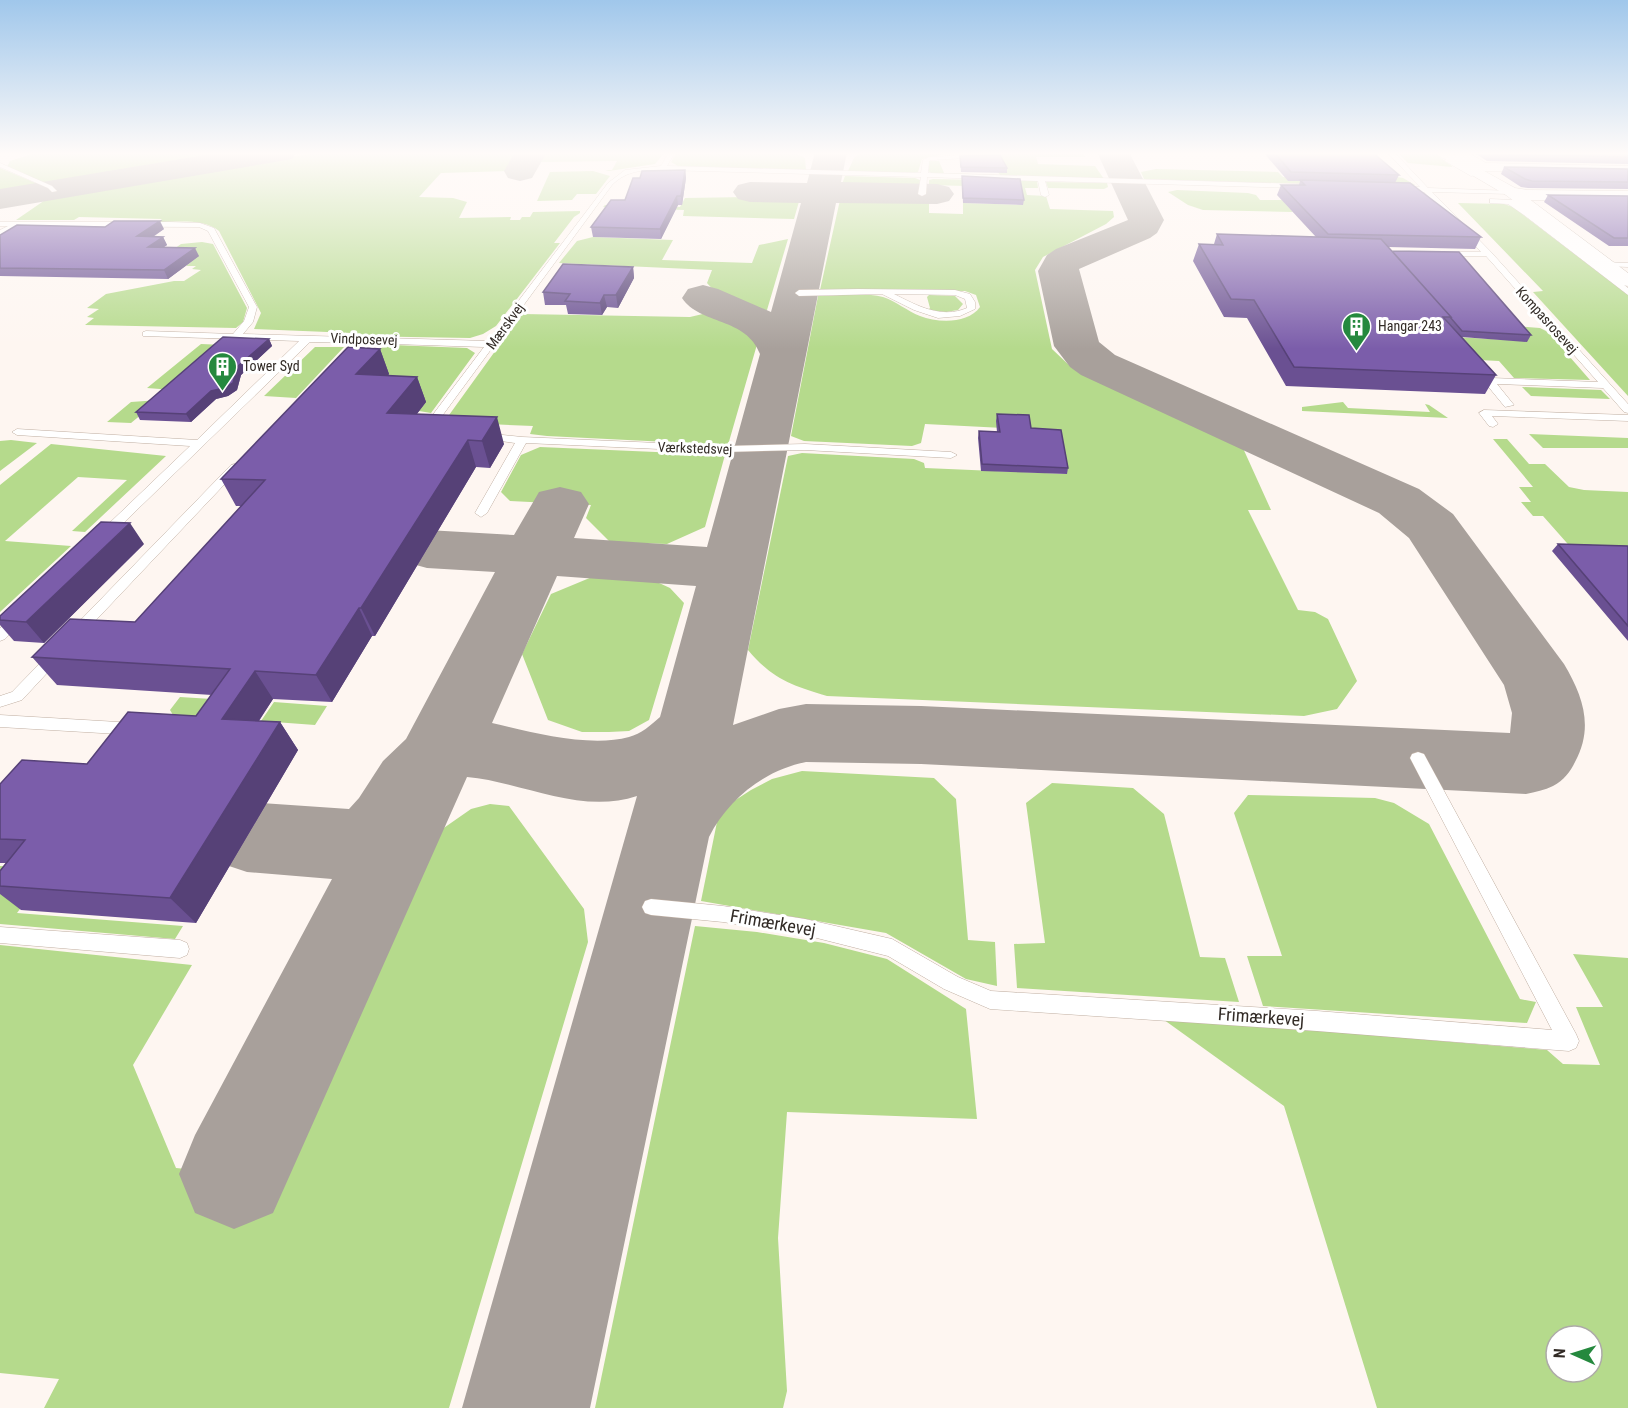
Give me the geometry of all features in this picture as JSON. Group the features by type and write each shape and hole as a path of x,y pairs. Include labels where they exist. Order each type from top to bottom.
{"street":[{"path":"1542,218 1627,279"}],"lane":[{"name":"Mærskvej","path":"434,435 423,434 586,218"},
{"name":"Kompasrosevej","path":"1454,218 1628,410"},
{"path":"1534,218 1627,279"},
{"path":"0,224 180,224 200,225 211,230 253,307 248,322 236,336"},
{"path":"0,233 19,224"},
{"path":"1438,253 1488,254"},
{"path":"799,293 886,293 956,293 965,295 971,302 971,309 952,316 936,315 924,312 886,293"},
{"name":"Vindposevej","path":"146,334 492,344"},
{"path":"91,548 308,338"},
{"path":"330,370 362,339"},
{"path":"1481,372 1509,405"},
{"path":"1488,381 1606,386"},
{"path":"1493,424 1484,413 1628,418"},
{"path":"17,432 198,443"},
{"path":"477,436 522,440 481,513"},
{"name":"Værkstedsvej","path":"522,440 726,449 805,447 951,455"},
{"path":"0,702 17,696 240,462"},
{"path":"0,636 25,612"},
{"path":"0,721 152,730"},
{"name":"Frimærkevej","path":"651,907 723,914 805,927 892,948 951,983 990,1000 1317,1021 1569,1041 1418,758"},
{"path":"0,935 180,948"}],"green space":[{"path":"19,218 78,218 74,220 16,220"},
{"path":"108,218 511,218 510,220 520,220 522,218 573,218 554,243 560,243 496,326 483,334 470,338 352,336 352,333 254,329 261,313 219,231 198,222 158,222 162,219"},
{"path":"746,218 794,218 794,219"},
{"path":"836,218 1113,218 1106,224 1043,257 1035,270 1052,349 1071,367 1242,446 1271,510 1248,510 1298,610 1315,612 1328,619 1357,681 1337,709 1304,716 827,696 784,680 766,668 748,650 788,456 802,453 914,459 924,463 925,468 1067,474 1040,430 925,424 921,443 912,446 804,441 791,436 818,296 859,294 883,297 920,316 944,321 968,317 980,307 976,295 965,291 820,290"},
{"path":"1472,218 1527,218 1628,295 1628,396 1533,292 1543,291"},
{"path":"593,237 673,240 662,260 752,263 759,245 788,239 767,310 760,310 735,302 712,288 707,283 712,270 559,263 577,241"},
{"path":"202,242 213,244 247,308 243,322 236,328 85,325 94,318 87,317 99,309 87,308 106,294 184,281 201,270 192,269 196,266 186,266 198,256 151,265 181,244"},
{"path":"929,295 955,296 963,304 958,310 946,312 928,310 930,308 927,297"},
{"path":"707,313 750,333 758,341 728,445 547,436 530,434 533,426 444,422 522,314 690,317"},
{"path":"1514,326 1540,328 1548,332 1590,380 1514,378 1499,361 1479,360 1456,337 1526,341"},
{"path":"201,344 225,345 173,390 147,388"},
{"path":"393,345 467,348 475,353 431,413 365,402 389,375 362,353"},
{"path":"315,347 344,347 296,398 264,396"},
{"path":"1522,387 1601,390 1610,399 1531,396"},
{"path":"159,400 131,423 107,422 131,402"},
{"path":"1343,402 1348,408 1430,412 1425,404 1448,418 1302,411 1302,407"},
{"path":"1529,434 1628,438 1628,448 1543,448"},
{"path":"1493,439 1507,439 1529,464 1545,464 1569,487 1628,492 1628,553 1574,551 1543,516 1533,516 1521,502 1531,502 1519,487 1533,487"},
{"path":"0,441 37,443 0,471"},
{"path":"51,444 166,456 85,532 72,531 127,480 78,477 5,541 71,546 0,612 0,485"},
{"path":"540,447 725,455 705,527 667,544 610,542 586,518 591,505 510,501 501,492 521,455"},
{"path":"592,577 657,582 670,588 684,603 649,720 629,731 582,732 548,720 522,654 551,594"},
{"path":"180,697 244,701 232,719 173,715 170,710"},
{"path":"274,702 327,706 315,725 261,721"},
{"path":"802,771 934,778 956,799 968,940 995,942 997,986 966,979 886,933 701,901 718,817 734,801 751,790 772,779"},
{"path":"1052,783 1133,788 1164,814 1200,957 1225,958 1239,1002 1017,988 1014,944 1045,943 1026,803"},
{"path":"1248,795 1375,798 1394,803 1429,824 1520,999 1536,1002 1527,1023 1263,1006 1247,956 1282,956 1234,813"},
{"path":"490,804 509,806 584,909 588,942 449,1408 44,1408 59,1379 0,1373 0,945 192,965 133,1065 176,1168 278,1178 438,832 471,809"},
{"path":"0,866 50,869 17,913 183,926 175,939 0,924"},
{"path":"695,926 757,932 824,943 887,959 966,1009 977,1119 787,1112 778,1238 787,1391 783,1408 595,1408"},
{"path":"1573,954 1628,958 1628,1408 1377,1408 1284,1106 1160,1017 1547,1050 1563,1064 1600,1065 1576,1007 1603,1007"}],"building":[{"path":"598,218 666,218 660,229 591,227"},
{"path":"1312,218 1456,218 1481,237 1328,234"},
{"path":"1583,218 1628,218 1628,238 1614,238"},
{"path":"114,221 160,221 137,236 163,237 148,247 195,248 164,270 0,268 0,235 17,225 105,227"},
{"name":"Hangar 243","path":"1217,234 1381,239 1451,317 1443,317 1496,375 1294,367 1254,300 1231,299 1199,244 1223,245"},
{"path":"1392,251 1459,252 1531,335 1462,331"},
{"path":"563,264 633,267 616,295 604,295 600,303 565,301 570,294 543,292"},
{"path":"223,337 269,339 237,367 233,383 211,391 186,414 136,412"},
{"path":"348,347 380,349 356,374 417,377 387,413 497,417 482,441 468,440 316,675 255,671 222,719 280,722 170,898 0,886 0,871 25,840 0,839 0,784 22,760 87,764 128,712 196,716 230,669 32,657 70,619 135,622 265,480 221,479"},
{"path":"997,414 1029,415 1031,428 1061,430 1068,468 982,464 979,431 1000,432"},
{"path":"101,522 130,523 26,622 0,620 0,616"},
{"path":"1558,544 1628,546 1628,626"}],"taxiway":[{"path":"694,730 815,218"},
{"path":"668,836 684,806 701,784 739,754 779,738 806,733 921,735 1526,764 1541,753 1547,738 1549,713 1539,682 1432,527 1417,513 1399,501 1098,365 1077,346 1058,271 1061,263 1070,257 1137,230 1144,225 1145,218"},
{"path":"703,298 739,312 762,325 771,333 783,354"},
{"path":"535,555 560,504"},
{"path":"427,549 535,555"},
{"path":"437,757 535,555"},
{"path":"535,555 701,565 717,570 727,584"},
{"path":"437,757 450,750 473,748 531,762 581,770 631,768 654,761 675,748 694,730"},
{"path":"526,1408 694,730"},
{"path":"234,1174 437,757"},
{"path":"247,837 351,845 364,842 382,830 411,783 437,757"}],"place":[{"name":"Hangar 243","path":"1357,352"},
{"name":"Tower Syd","path":"222,392"}]}
